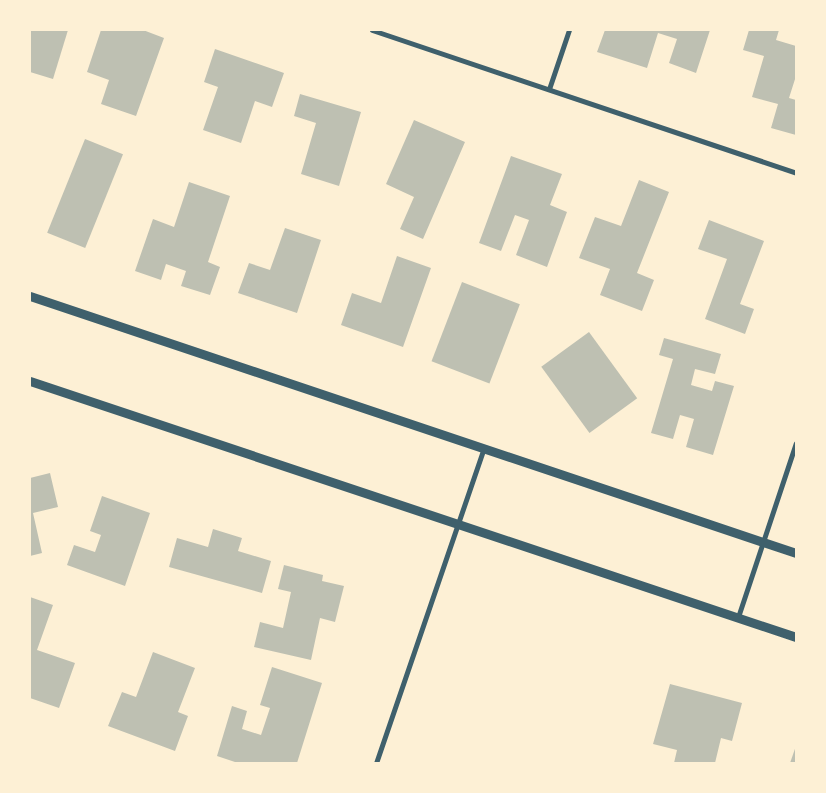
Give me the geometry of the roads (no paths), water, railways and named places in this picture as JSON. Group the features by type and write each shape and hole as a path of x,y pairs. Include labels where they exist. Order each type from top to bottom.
{"street":[{"path":"372,30 796,173"},
{"path":"549,89 569,30"},
{"path":"30,296 484,447 796,554"},
{"path":"30,381 457,522 796,637"},
{"path":"738,618 796,443"},
{"path":"376,763 484,447"}]}
